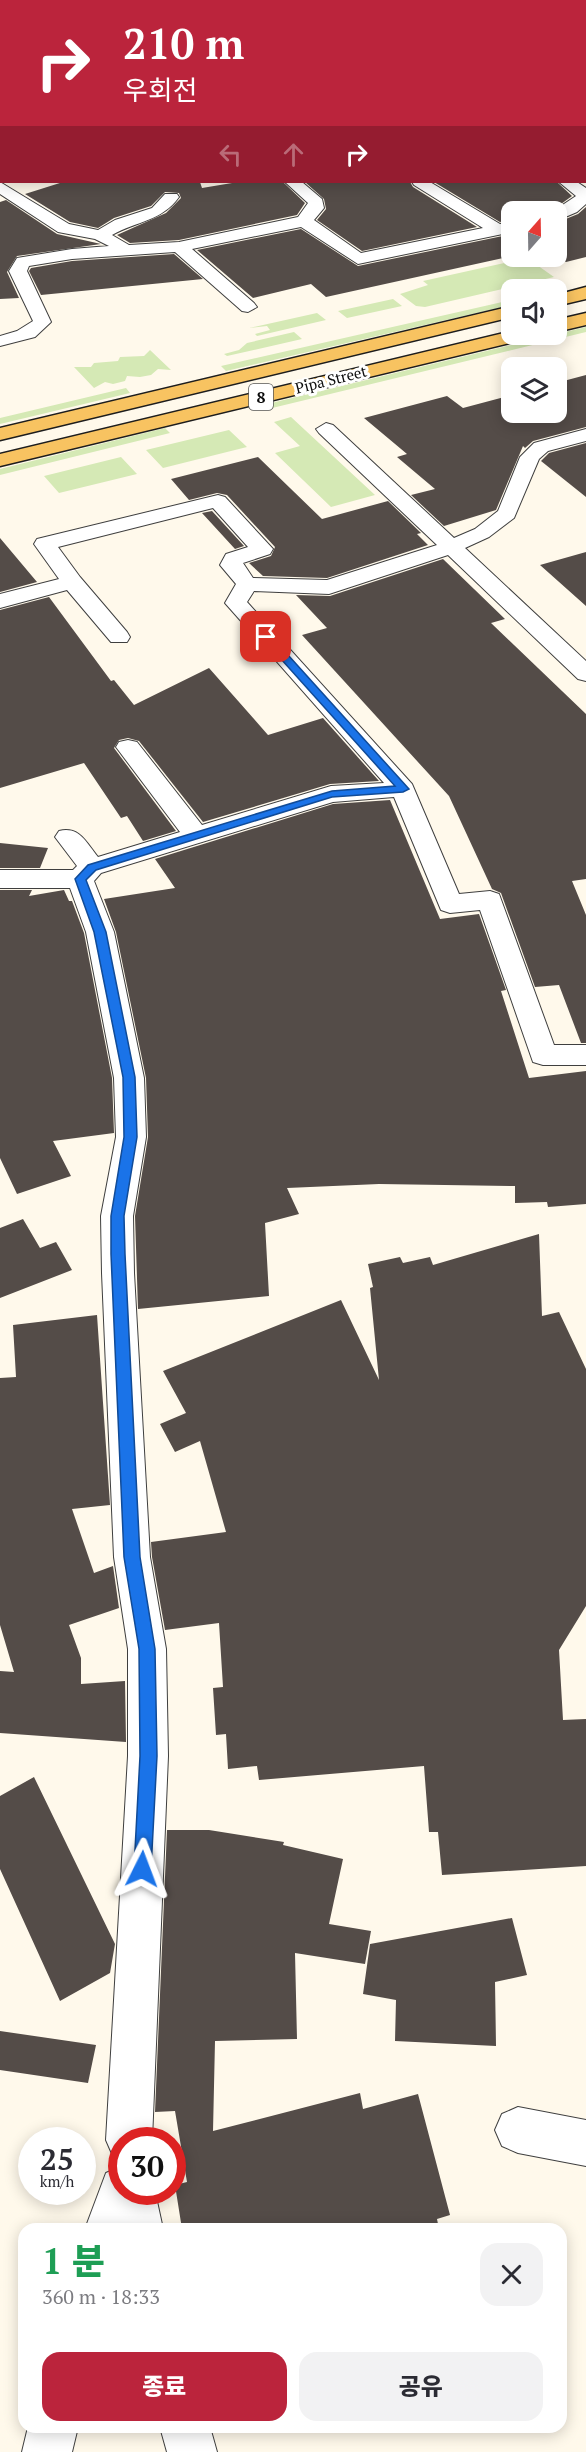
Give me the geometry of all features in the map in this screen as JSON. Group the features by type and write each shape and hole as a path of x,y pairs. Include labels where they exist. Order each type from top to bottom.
{"main road":[{"path":"567,298 586,293"},
{"name":"Pipa Street","path":"0,434 501,315"},
{"path":"567,323 586,319"},
{"name":"Pipa Street","path":"0,460 501,339"}],"street":[{"path":"0,261 23,262 72,254 178,247 304,221 316,208 316,202 294,183"},
{"path":"422,183 501,226"},
{"path":"567,211 586,196 568,183"},
{"path":"0,187 64,228 100,236 129,250"},
{"path":"100,236 121,223 158,211 171,197"},
{"path":"304,221 358,259 501,229"},
{"path":"178,247 248,307"},
{"path":"0,341 31,332 42,322 18,271 23,262"},
{"path":"326,429 586,674"},
{"path":"119,637 72,582 45,544 218,501 262,549 234,559 231,565 247,584 329,587 451,547 482,533 507,513 530,457 541,447 586,435"},
{"path":"0,601 72,582"},
{"path":"247,584 236,603 403,789 450,904 490,900 543,1054 586,1055"},
{"path":"128,747 197,836"},
{"path":"0,879 86,873 332,794 403,789"},
{"path":"69,837 86,873 129,1077 131,1137 117,1216 118,1273 132,1557 147,1649 148,1756 130,2127"},
{"path":"518,2130 586,2143"},
{"path":"110,2223 116,2205"},
{"path":"135,2205 139,2223"},
{"path":"47,2452 52,2433"},
{"path":"187,2433 192,2452"}],"green space":[{"path":"501,264 501,267 540,267 554,277 501,279 501,289 425,307 416,306 400,294 428,285 423,281"},
{"path":"393,299 402,306 347,318 338,311"},
{"path":"501,302 501,307 226,371 221,366"},
{"path":"317,313 326,320 257,336 255,334 270,330 267,326 249,328"},
{"path":"586,327 586,332 567,337 567,332"},
{"path":"294,332 302,339 227,356 224,354 239,350 247,343"},
{"path":"511,345 532,345 268,409 263,405"},
{"path":"150,350 171,370 158,369 151,375 140,377 127,376 125,381 113,384 105,382 94,388 74,367 91,367 94,363 118,361 120,357 144,356"},
{"path":"126,388 130,393 0,424 0,418"},
{"path":"291,417 375,495 331,507 275,453 300,446 274,422"},
{"path":"165,428 170,433 0,475 0,469"},
{"path":"229,430 247,447 163,468 146,450"},
{"path":"121,457 137,474 59,493 44,476"}],"building":[{"path":"60,183 200,183 202,188 232,183 284,183 305,203 297,215 179,240 130,243 117,235 166,213 181,198 179,193 165,192 151,206 114,218 98,228 70,222 25,194"},
{"path":"306,183 411,183 413,187 477,227 362,251 317,220 326,209 324,199"},
{"path":"436,183 558,183 572,196 565,201 501,201 501,222"},
{"path":"6,200 57,234 101,244 17,256 7,272 19,298 0,299 0,202"},
{"path":"586,207 586,257 567,262 567,218 578,214"},
{"path":"301,229 358,266 501,236 501,258 326,297 311,284 253,298 197,250"},
{"path":"174,254 203,279 41,295 29,271 31,268 72,261"},
{"path":"586,375 586,427 533,441 525,448 523,446 496,510 444,526 411,495 435,489 397,457 407,454 364,418 447,396 463,408 501,398 501,423 567,423 567,380"},
{"path":"586,443 586,497 541,461 549,453"},
{"path":"258,457 322,519 388,501 421,533 417,534 428,545 327,578 263,576 249,563 271,556 275,547 227,495 217,493 189,500 171,479"},
{"path":"212,511 244,546 235,549 202,513"},
{"path":"0,538 37,582 0,592"},
{"path":"586,552 586,606 540,565"},
{"path":"443,559 505,619 491,623 586,714 586,879 572,881 586,915 586,1043 581,1043 559,985 535,987 501,893 492,889 449,796 302,635 327,628 296,595 330,596"},
{"path":"49,597 111,681 114,680 134,705 209,668 268,735 323,718 379,781 330,784 203,822 139,741 128,738 119,740 114,748 176,831 143,841 127,816 121,818 84,763 0,788 0,610"},
{"path":"390,800 440,919 479,914 506,990 501,991 529,1078 586,1071 586,1204 548,1207 547,1202 515,1203 515,1186 379,1184 287,1188 299,1214 265,1223 269,1296 138,1309 135,1216 148,1137 146,1078 116,932 104,899 175,888 155,859 333,804"},
{"path":"0,843 48,848 40,868 0,868"},
{"path":"0,890 32,890 29,896 64,890 69,901 72,901 84,933 112,1078 114,1133 53,1141 71,1176 17,1194 0,1158"},
{"path":"23,1219 40,1248 56,1242 72,1270 0,1298 0,1228"},
{"path":"539,1234 542,1316 559,1312 586,1369 586,1606 559,1650 563,1720 586,1719 586,1866 442,1875 438,1832 429,1832 424,1766 259,1780 257,1766 228,1769 226,1734 216,1735 213,1688 223,1687 219,1623 165,1630 152,1557 151,1542 226,1532 200,1441 175,1452 160,1424 186,1413 163,1371 341,1300 379,1380 370,1288 373,1287 368,1264 400,1257 403,1263 430,1257 433,1265"},
{"path":"97,1315 110,1505 72,1509 94,1573 113,1566 119,1608 69,1625 81,1658 81,1684 125,1681 126,1742 0,1733 0,1671 14,1672 0,1625 0,1378 16,1377 13,1325"},
{"path":"34,1777 115,1944 110,1973 60,2001 0,1869 0,1796"},
{"path":"167,1830 209,1830 284,1842 283,1845 343,1859 329,1924 371,1931 365,1964 295,1953 297,2039 215,2041 213,2131 360,2093 363,2109 418,2094 450,2215 437,2219 438,2223 181,2223 178,2205 186,2205 186,2127 178,2127 175,2111 155,2112"},
{"path":"512,1918 527,1975 495,1982 496,2046 395,2041 396,2000 363,1994 370,1944"},
{"path":"0,2031 96,2045 88,2083 0,2070"}],"route":[{"path":"142,1869 148,1756 147,1649 132,1557 117,1216 131,1137 129,1077 100,932 80,879 92,867 332,794 403,789 266,637"}]}
